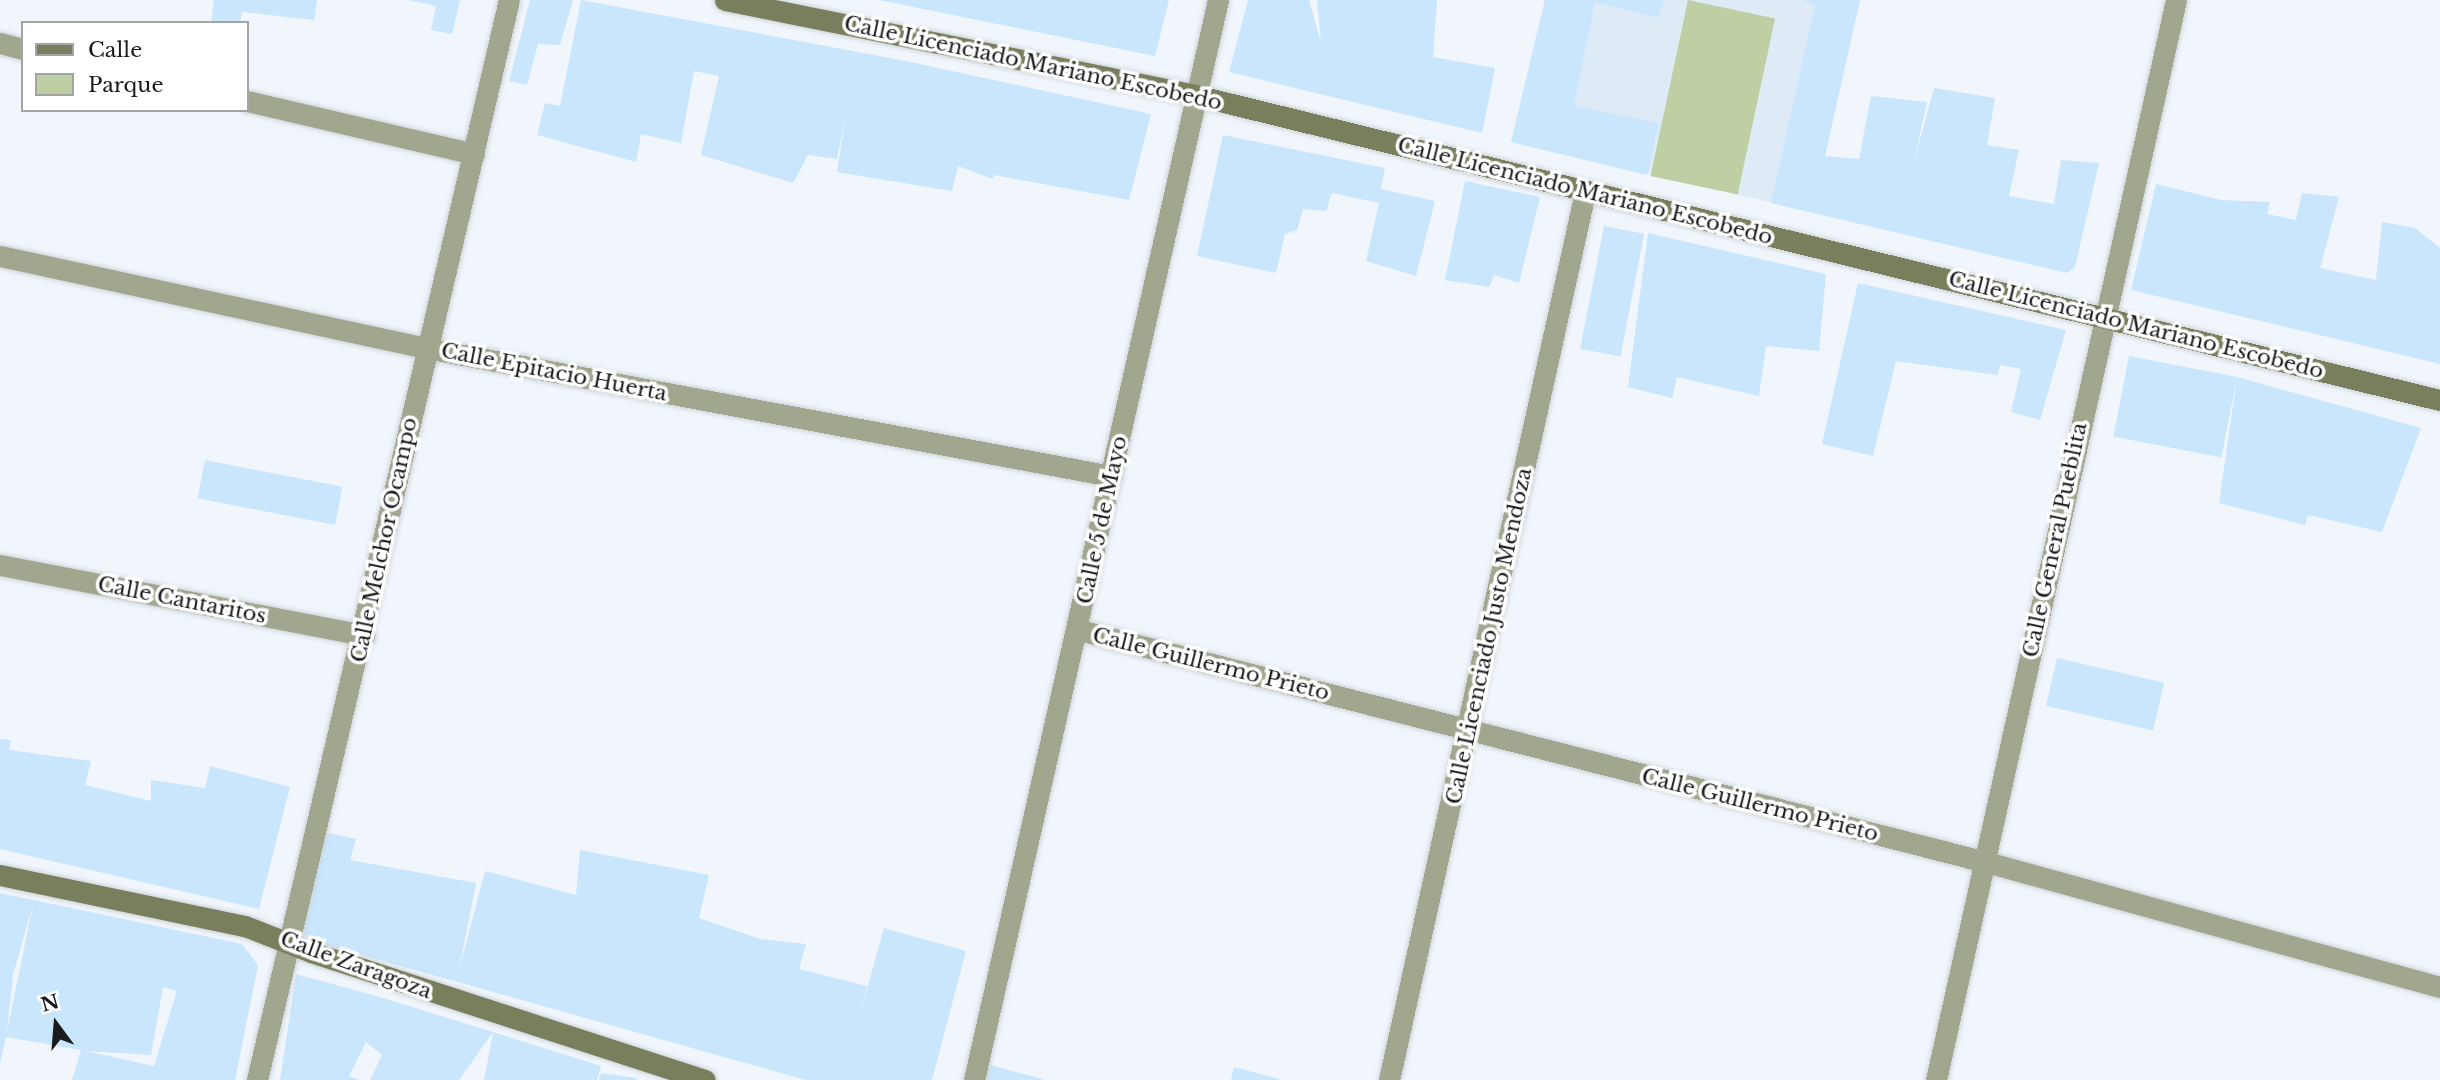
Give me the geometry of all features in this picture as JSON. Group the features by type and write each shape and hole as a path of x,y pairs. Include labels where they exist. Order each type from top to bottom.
{"main road":[{"name":"Calle Licenciado Mariano Escobedo","path":"726,0 1195,95 2440,400"},
{"name":"Calle Zaragoza","path":"0,876 245,926 289,941 311,952 705,1080"}],"street":[{"name":"Calle Melchor Ocampo","path":"257,1080 364,635 426,348 509,0"},
{"name":"Calle 5 de Mayo","path":"974,1080 1079,630 1218,0"},
{"name":"Calle General Pueblita","path":"1936,1080 2176,0"},
{"path":"0,43 21,48"},
{"path":"248,101 474,154"},
{"name":"Calle Licenciado Justo Mendoza","path":"1389,1080 1469,731 1585,192"},
{"name":"Calle Epitacio Huerta","path":"0,256 426,348 1111,476"},
{"name":"Calle Cantaritos","path":"0,565 364,635"},
{"name":"Calle Guillermo Prieto","path":"1079,630 1986,862 2440,987"}],"shaded area":[{"path":"1545,0 1860,0 1812,212 1511,142"}],"green space":[{"path":"1688,0 1775,19 1738,195 1651,176"}],"building":[{"path":"214,0 317,0 314,20 242,12 240,21 211,21"},
{"path":"408,0 460,0 452,34 431,30 436,6"},
{"path":"530,0 573,0 560,45 538,44 527,85 509,81"},
{"path":"581,0 906,61 1151,114 1129,200 994,175 993,179 958,166 952,191 837,172 846,113 837,159 808,155 793,183 701,155 719,76 694,71 681,143 641,134 636,162 537,135 545,103 560,106"},
{"path":"879,0 1169,0 1155,56"},
{"path":"1248,0 1309,0 1321,43 1317,0 1437,0 1433,57 1495,68 1482,133 1229,72"},
{"path":"1545,0 1664,0 1658,18 1595,2 1574,106 1659,123 1647,175 1511,142"},
{"path":"1801,0 1860,0 1825,156 1859,159 1871,96 1927,102 1913,165 1934,88 1995,98 1987,145 2019,150 2009,196 2054,204 2061,160 2099,163 2075,267 2067,273 1771,203 1815,5"},
{"path":"1223,135 1385,168 1381,189 1435,201 1416,276 1366,261 1379,203 1332,193 1326,211 1303,209 1297,230 1285,234 1276,273 1197,256"},
{"path":"1465,181 1540,197 1519,283 1494,275 1489,287 1445,280"},
{"path":"2156,184 2221,200 2270,202 2267,214 2296,220 2302,193 2339,197 2320,268 2376,280 2382,222 2415,228 2440,248 2440,364 2131,290"},
{"path":"1604,226 1644,234 1620,357 1580,349"},
{"path":"1648,233 1826,274 1819,351 1766,346 1759,396 1677,377 1672,398 1628,387"},
{"path":"1858,283 2066,330 2040,420 2011,412 2021,369 2000,365 1997,375 1896,361 1873,456 1822,444"},
{"path":"2129,356 2237,377 2221,457 2113,436"},
{"path":"2237,377 2421,428 2382,532 2308,515 2305,525 2219,503"},
{"path":"205,460 342,487 335,525 198,498"},
{"path":"2057,658 2164,683 2153,730 2046,706"},
{"path":"0,739 11,740 9,750 91,761 85,785 151,801 151,780 205,788 210,766 290,787 259,909 0,849"},
{"path":"320,831 356,839 350,860 476,883 459,970 485,871 576,895 580,850 709,875 699,918 760,939 806,944 799,969 867,986 858,1021 884,928 966,951 932,1080 806,1080 308,940 297,921"},
{"path":"0,893 242,944 258,965 235,1080 72,1080 81,1050 6,1037 0,1064","holes":["33,905 7,1032 13,975","163,987 177,991 154,1066 85,1051 151,1055"]},
{"path":"296,974 493,1032 459,1080 370,1080 382,1055 366,1042 349,1076 360,1080 280,1080"},
{"path":"493,1032 601,1066 597,1080 484,1080"},
{"path":"986,1064 1043,1079 1043,1080 982,1080"},
{"path":"1234,1067 1279,1079 1279,1080 1231,1080"},
{"path":"601,1073 637,1078 637,1080 599,1080"}]}
